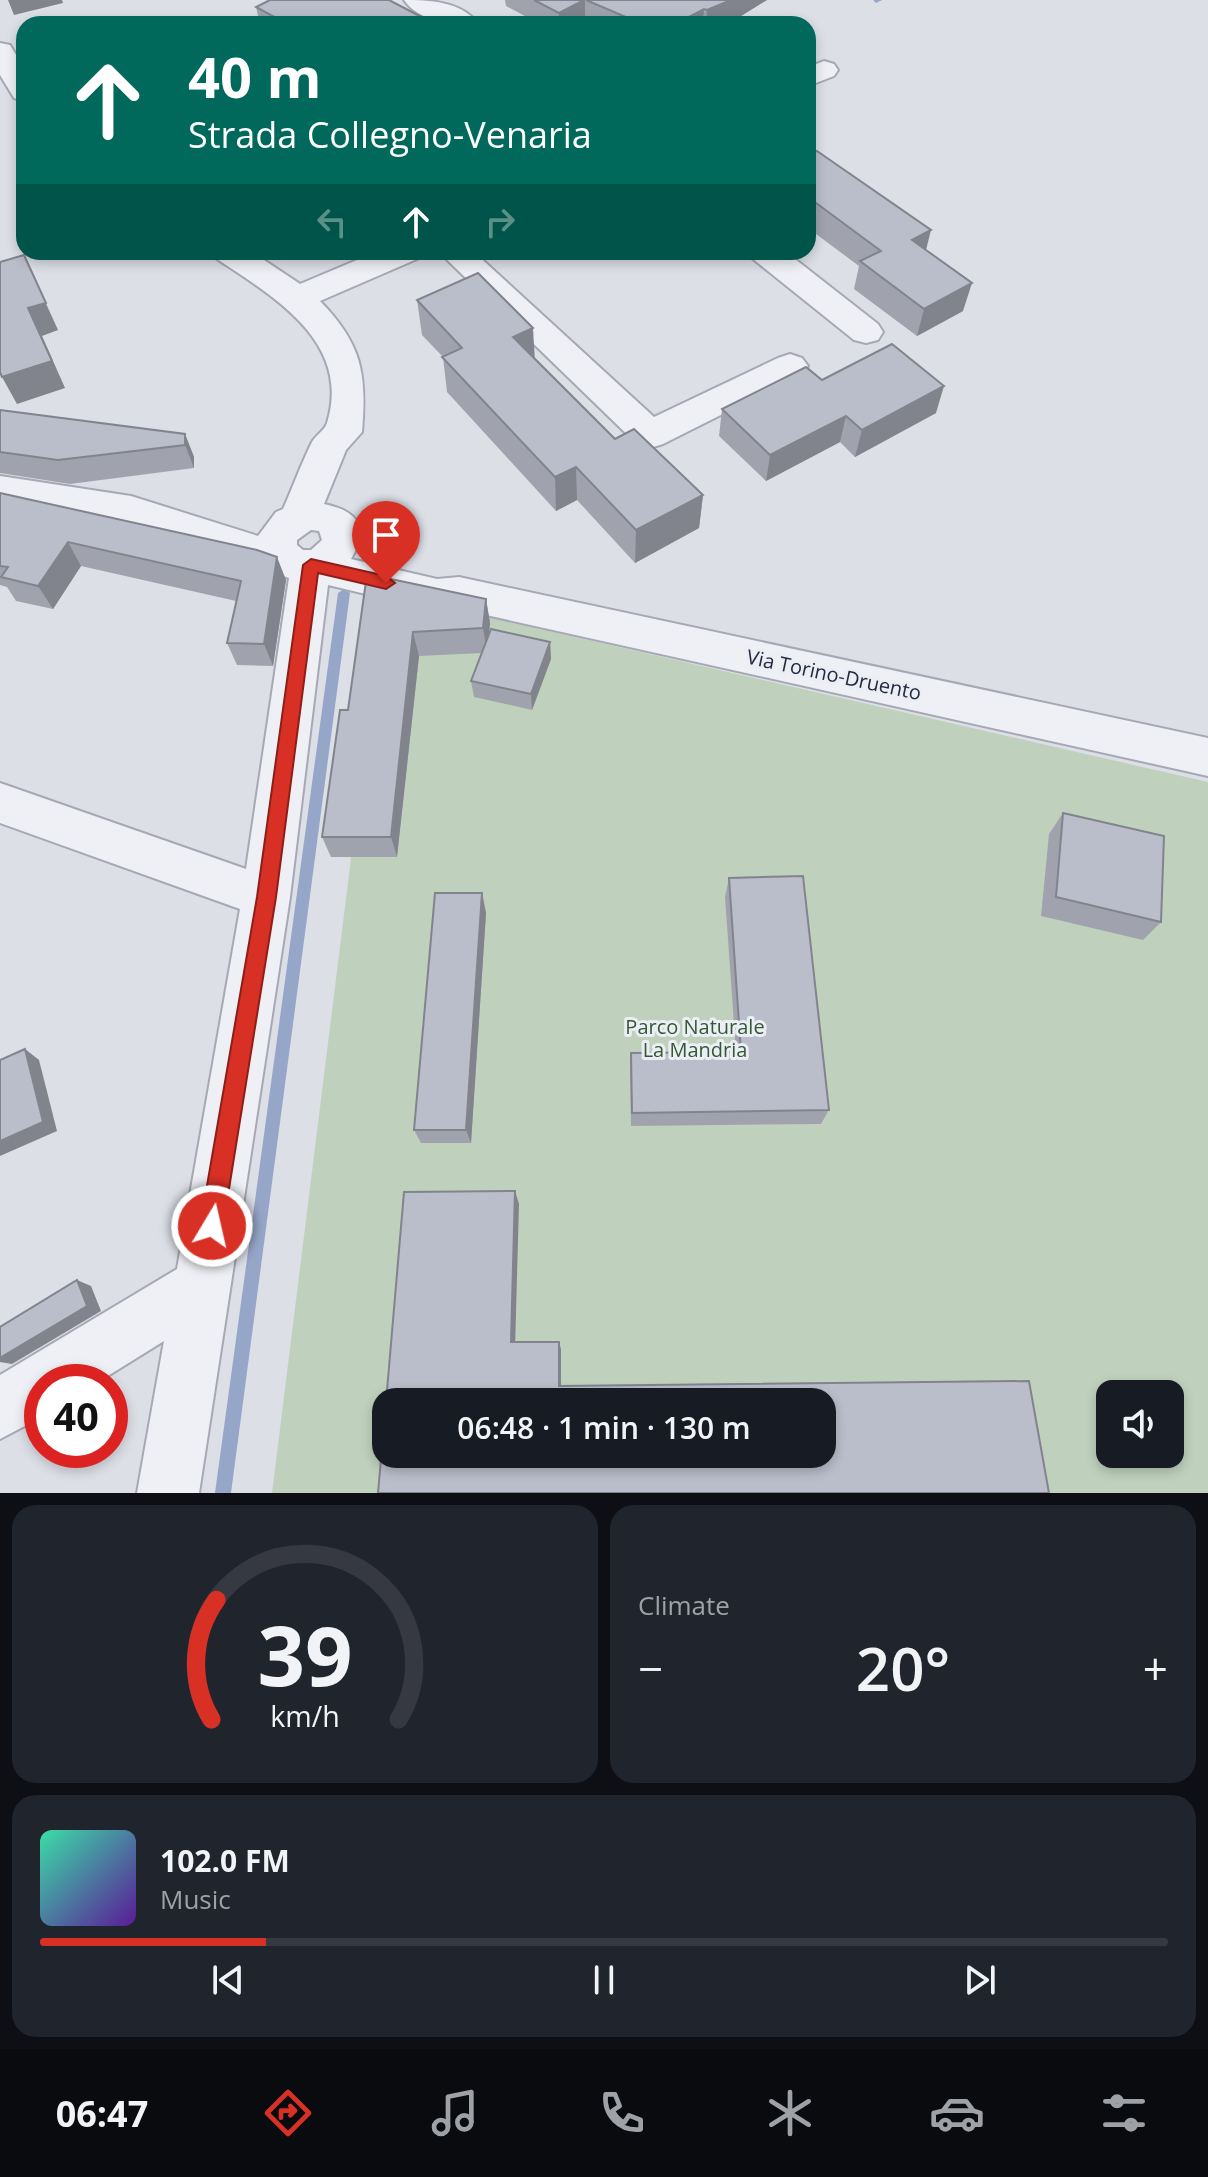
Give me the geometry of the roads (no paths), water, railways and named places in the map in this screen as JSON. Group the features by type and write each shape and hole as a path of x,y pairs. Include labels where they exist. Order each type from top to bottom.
{"street":[{"path":"417,0 448,16"},
{"path":"0,51 16,78"},
{"path":"168,1493 264,911 310,536 348,470 352,440 344,432 348,391 343,358 326,329 298,298 241,260"},
{"path":"298,298 386,260"},
{"path":"464,260 650,435 790,366"},
{"path":"775,260 866,332"},
{"name":"Via Torino-Druento","path":"0,490 131,510 194,533 310,536 437,595 459,593 1208,757"},
{"path":"0,803 264,911"},
{"path":"0,1409 201,1286"}],"waterway":[{"path":"223,1493 344,593"}],"park label":[{"name":"Parco Naturale La Mandria","path":"695,1038"}]}
